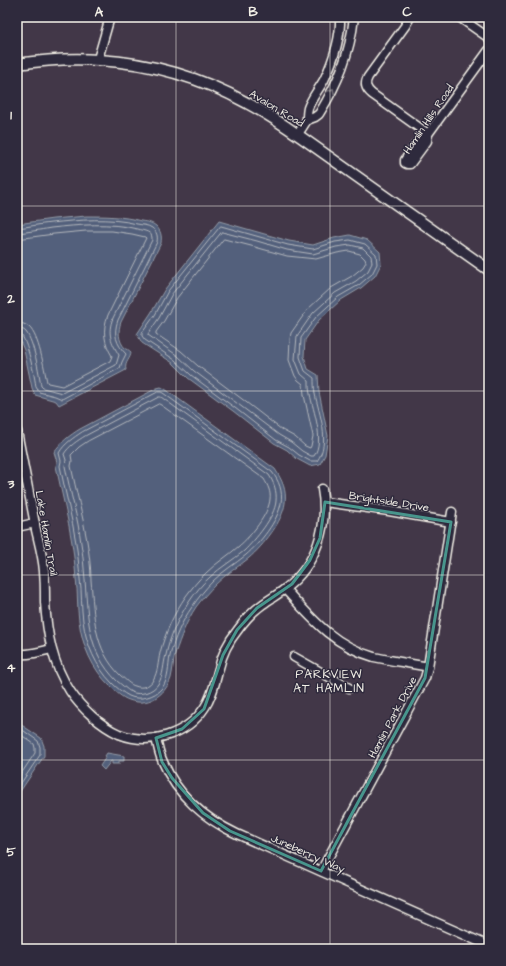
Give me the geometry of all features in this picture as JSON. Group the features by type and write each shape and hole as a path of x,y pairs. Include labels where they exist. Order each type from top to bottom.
{"main road":[{"name":"Avalon Road","path":"17,64 46,60 98,59 129,63 172,72 205,83 246,102 298,134 489,270"}],"street":[{"path":"98,59 110,17"},
{"path":"298,134 307,120 308,107 323,82 333,57 339,32 340,17"},
{"path":"307,120 318,114 330,95 339,76 349,46 354,17"},
{"name":"Hamlin Hills Road","path":"410,17 404,28 368,77 366,85 367,90 370,93 426,133 489,50"},
{"path":"459,17 489,38"},
{"name":"Lake Hamlin Trail","path":"17,431 44,570 45,604 48,636 51,649 60,672 70,691 87,712 106,726 119,733 136,738 156,738 172,734 191,723 201,713 210,700 223,655 234,634 257,608 285,589 295,580 304,570 314,553 319,542 323,526 324,502 322,489"},
{"name":"Brightside Drive","path":"324,502 389,511 450,522"},
{"name":"Hamlin Park Drive","path":"321,871 425,678 452,512"},
{"path":"17,527 35,523"},
{"path":"285,589 316,623 333,637 348,646 374,657 428,666"},
{"path":"17,654 32,654 51,649"},
{"path":"294,657 349,688"},
{"name":"Juneberry Way","path":"156,738 162,762 184,796 218,824 230,831 489,946"}],"highlighted area":[{"path":"325,502 451,522 425,678 321,871 230,831 203,813 172,778 162,762 156,738 182,729 204,709 223,655 237,630 257,608 292,584 310,560 320,538"}],"water":[{"path":"86,216 121,217 151,223 156,226 160,232 161,243 120,325 119,335 121,342 125,348 131,352 126,365 126,370 59,405 56,401 35,395 32,388 24,350 17,334 17,224"},
{"path":"219,221 289,241 313,245 334,238 350,235 367,240 380,252 381,264 375,276 361,288 341,300 319,320 305,340 304,356 308,369 318,375 319,392 328,436 325,455 320,464 310,466 274,443 188,378 173,363 142,343 137,334 165,289"},
{"path":"161,387 275,469 283,485 285,503 280,518 272,533 249,558 216,584 196,607 189,618 175,654 171,678 164,690 160,695 149,701 136,702 126,699 114,690 98,672 85,648 80,630 77,584 72,543 54,452 66,439 80,429"},
{"path":"17,722 41,738 44,746 44,756 17,796"},
{"path":"107,753 124,756 124,761 119,761 119,764 112,764 111,761 104,770 100,766"}],"district":[{"name":"PARKVIEW AT HAMLIN","path":"329,681"}]}
